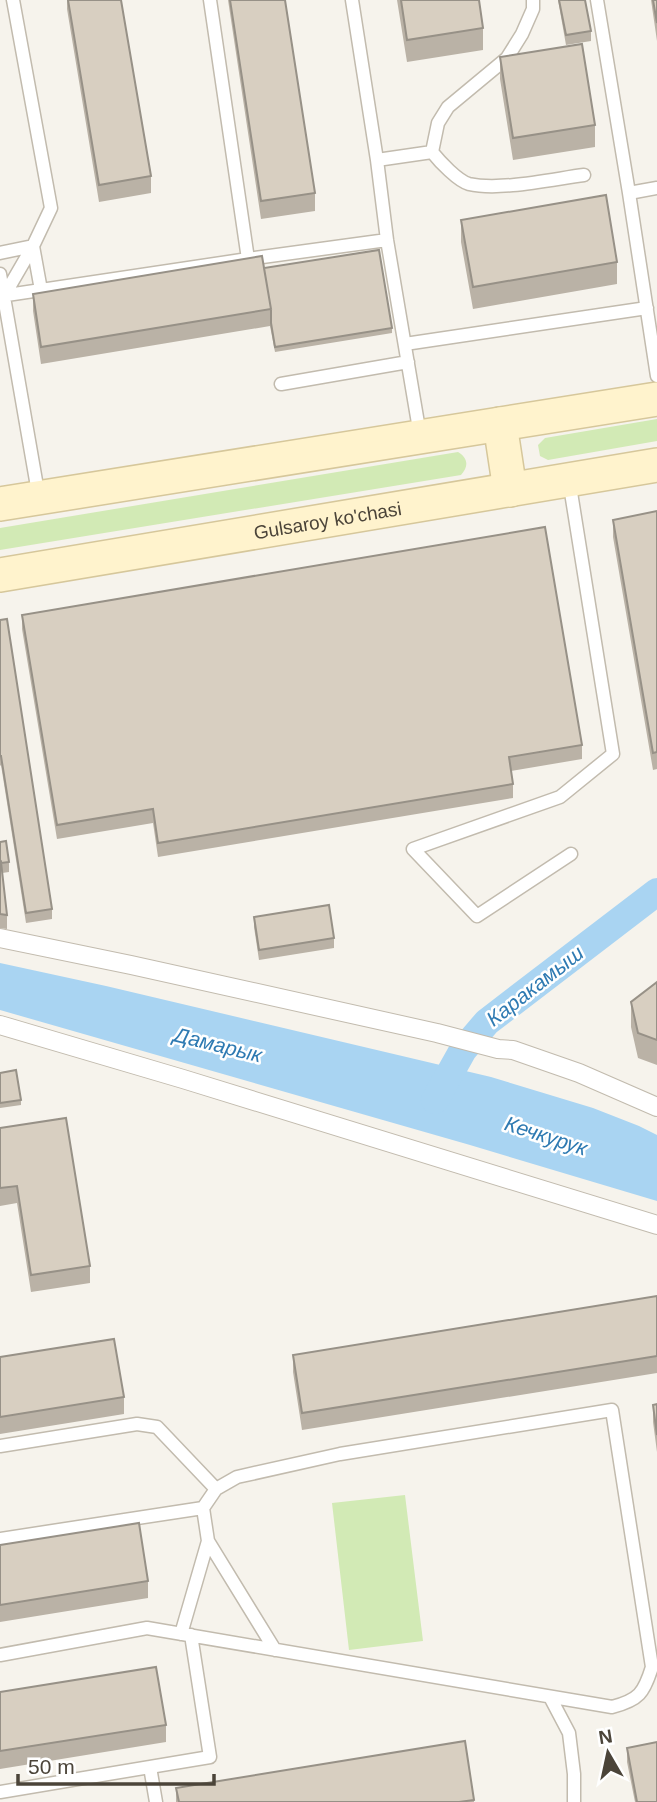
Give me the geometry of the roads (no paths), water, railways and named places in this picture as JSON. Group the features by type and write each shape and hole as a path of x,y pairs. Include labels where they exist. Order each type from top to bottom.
{"main road":[{"path":"0,504 657,399"},
{"path":"500,424 510,490"},
{"name":"Gulsaroy ko'chasi","path":"0,575 657,465"}],"street":[{"path":"0,938 437,1033 498,1049 513,1050 579,1073 657,1107"},
{"path":"0,1026 207,1086 657,1224"}],"lane":[{"path":"2,296 33,246 51,208 13,0"},
{"path":"210,0 248,259"},
{"path":"352,0 387,240 420,436"},
{"path":"533,0 533,9 522,34 507,58 448,107 438,123 432,152 440,163 467,184 503,186 584,175"},
{"path":"597,0 647,308 653,327 657,376"},
{"path":"377,160 432,152"},
{"path":"629,193 657,188"},
{"path":"2,296 387,240"},
{"path":"0,253 33,246"},
{"path":"33,246 41,290"},
{"path":"0,274 40,498"},
{"path":"405,344 647,308"},
{"path":"281,384 408,362"},
{"path":"569,480 613,754 560,797 414,849 477,916 571,855"},
{"path":"0,1655 146,1628 186,1635 550,1697 612,1707 629,1703 645,1689 652,1667 612,1410 340,1454 237,1478 216,1489 204,1508 208,1541 186,1635 210,1758 0,1792"},
{"path":"0,1446 137,1424 157,1427 216,1489"},
{"path":"0,1539 204,1508"},
{"path":"208,1541 275,1650"},
{"path":"550,1697 569,1733 574,1802"},
{"path":"150,1767 156,1802"}],"water":[{"path":"0,963 491,1077 593,1108 657,1135 657,1201 0,1010"}],"waterway":[{"name":"Каракамыш","path":"435,1100 463,1050 487,1022 657,892"}],"water label":[{"name":"Дамарык","path":"218,1045"},
{"name":"Кечкурук","path":"546,1136"}]}
